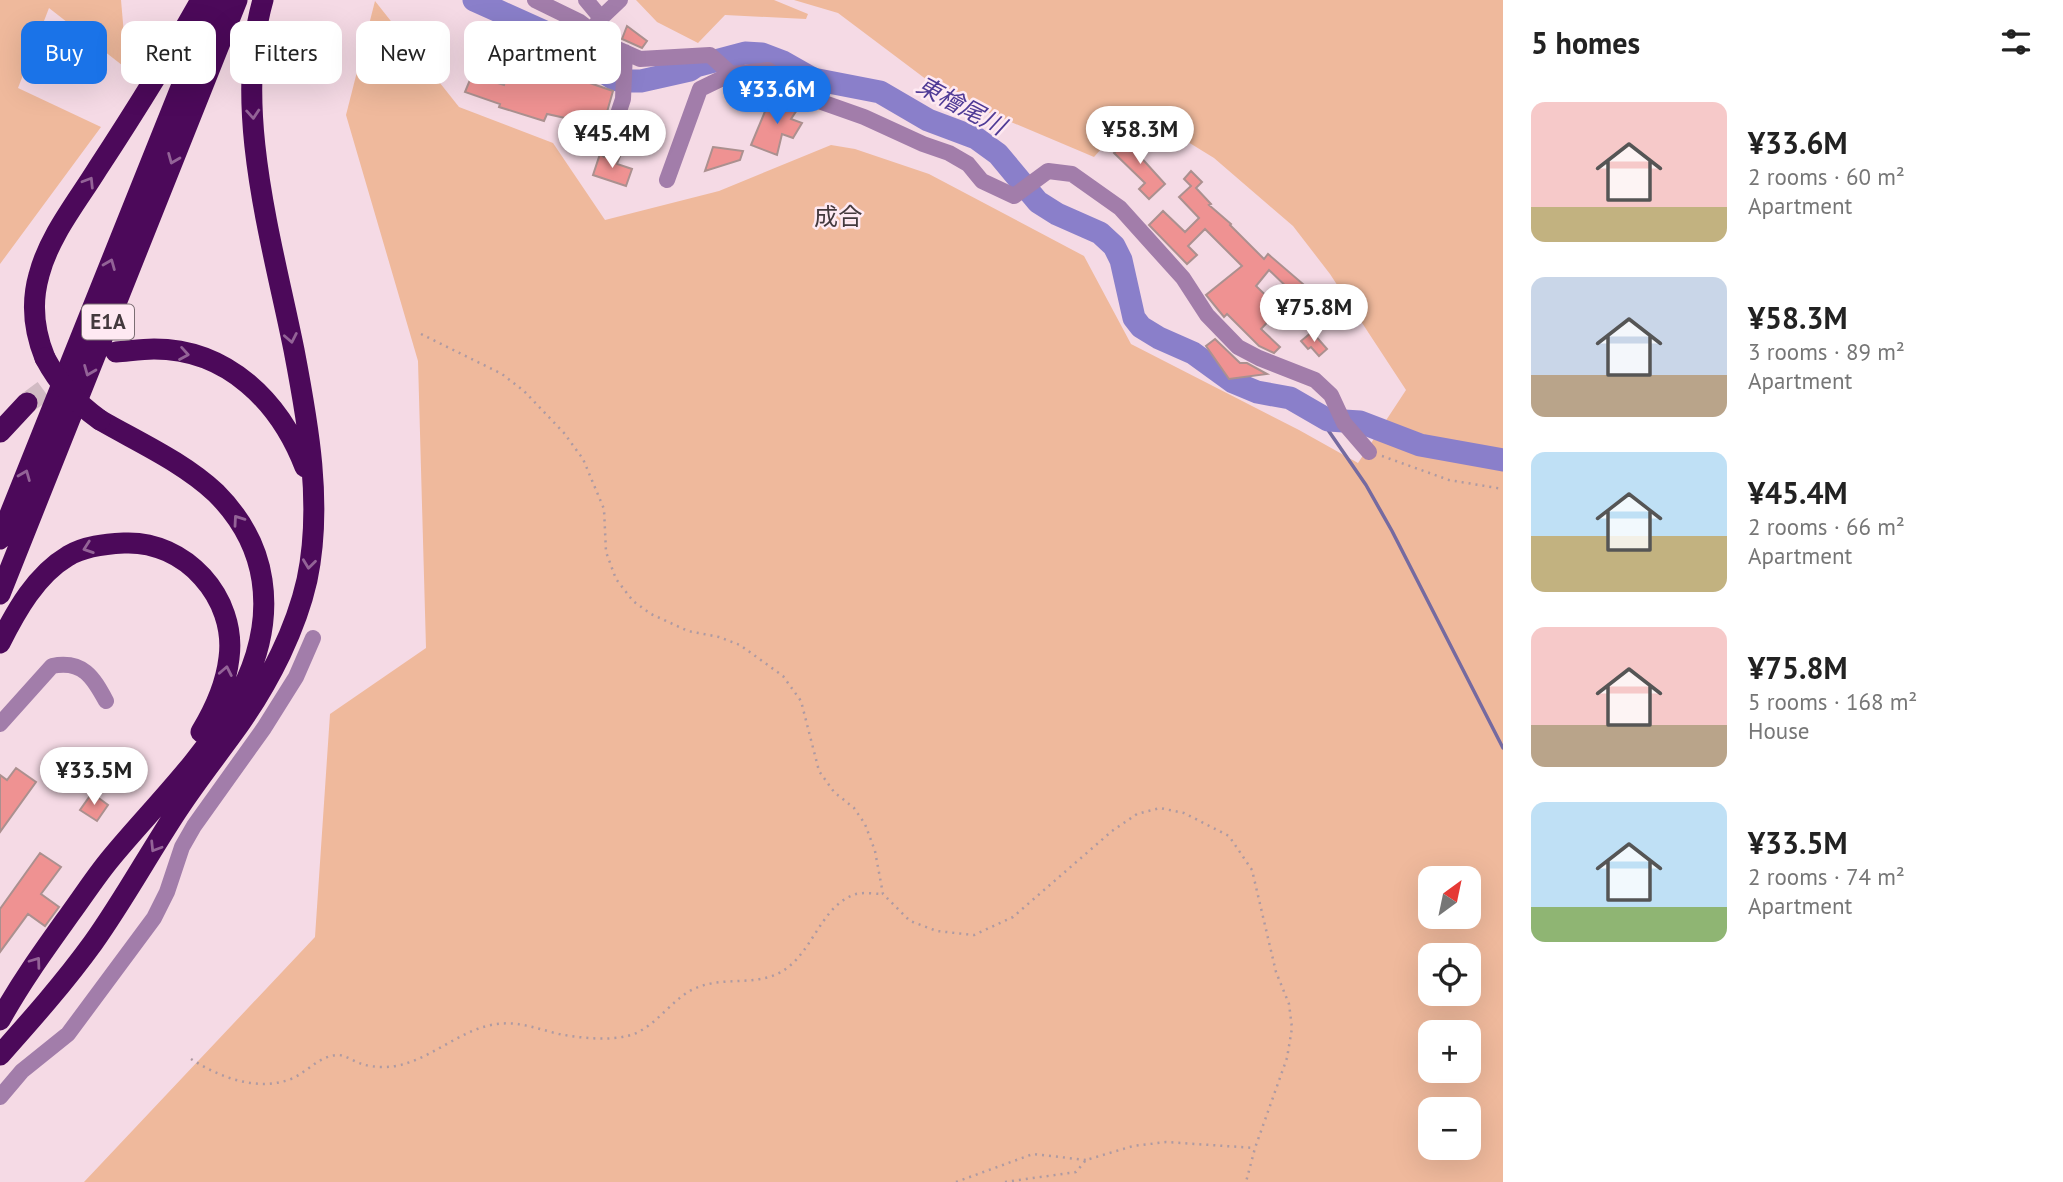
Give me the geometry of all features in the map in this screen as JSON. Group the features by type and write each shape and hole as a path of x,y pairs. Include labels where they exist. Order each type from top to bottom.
{"highway":[{"path":"0,1020 20,983 109,860 197,757 232,707 249,678 259,650 264,622 261,570 254,545 237,518 216,493 187,470 80,406 59,384 45,358 38,341 34,316 39,275 52,243 201,0"},
{"name":"E1A","path":"0,538 216,0"},
{"name":"E1A","path":"0,594 237,0"},
{"path":"0,1055 92,945 178,809 243,719 292,628 307,579 312,536 309,427 258,169 252,110 255,46 263,0"},
{"path":"116,352 156,349 194,355 234,372 266,399 285,423 297,445 312,486"},
{"path":"0,432 27,403"},
{"path":"0,643 40,578 68,555 100,544 134,542 158,547 193,566 210,585 222,609 229,631 230,656 224,684 210,718 163,798"}],"street":[{"path":"535,0 578,21"},
{"path":"586,0 594,21"},
{"path":"600,21 620,0"},
{"path":"621,50 640,59 710,55 732,74"},
{"path":"607,147 623,99 625,52"},
{"path":"667,180 700,89 732,74 768,70 813,99 949,153 968,164 982,181 1014,196 1048,172 1072,174 1119,208 1148,237 1183,278 1207,315 1238,346 1259,358 1315,380 1331,395 1344,424 1369,452"},
{"path":"0,1097 22,1071 68,1034 154,918 188,837 264,728 296,677 313,638"},
{"path":"0,724 52,666 63,664 76,667 93,677 106,701"}],"path":[{"path":"421,334 502,374 524,391 564,433 583,460 604,509 606,552 616,579 633,601 651,614 688,631 719,637 740,645 783,676 802,702 819,771 834,792 854,808 865,824 875,851 883,894 910,921 937,931 974,935 1013,917 1112,831 1137,814 1160,808 1184,813 1229,836 1255,878 1276,972 1289,1004 1292,1028 1287,1058 1255,1148 1246,1182"},
{"path":"1369,452 1449,480 1503,489"},
{"path":"191,1059 212,1073 267,1084 292,1078 327,1057 341,1055 364,1065 403,1065 495,1024 522,1024 560,1034 609,1040 632,1035 695,988 718,982 775,975 791,965 808,947 836,907 857,894 883,894"},
{"path":"956,1182 1033,1154 1086,1160 1133,1146 1166,1142 1255,1148"},
{"path":"1005,1182 1076,1172 1086,1160"}],"shaded area":[{"path":"0,0 121,0 121,64 107,53 107,21 66,21 49,8 44,21 21,21 21,80 18,88 101,127 0,264"},
{"path":"636,0 774,0 808,14 806,19 725,15 698,43 657,22"},
{"path":"794,0 1503,0 1503,1182 84,1182 315,937 330,714 426,648 418,361 346,115 356,76 356,84 441,84 459,107 553,143 605,220 719,191 831,145 855,149 929,174 1084,256 1131,344 1358,463 1406,390 1330,274 1293,226 1214,158 1136,110 1094,157 947,95 838,13"},
{"path":"375,1 391,21 370,21"}],"building":[{"path":"627,26 647,41 642,48 622,39"},
{"path":"468,84 593,84 613,91 603,126 589,120 588,123 547,114 544,121 499,107 500,104 465,92"},
{"path":"787,95 801,104 791,119 802,123 793,138 782,134 777,155 751,145 766,109 775,112"},
{"path":"1134,134 1144,144 1136,152 1165,184 1149,199 1139,189 1145,183 1114,153"},
{"path":"713,147 743,151 740,160 705,171"},
{"path":"600,154 604,157 614,154 620,156 617,164 632,169 626,186 593,175"},
{"path":"1191,171 1202,182 1196,188 1211,204 1209,205 1264,259 1268,254 1303,284 1294,294 1269,270 1256,286 1280,309 1261,329 1280,347 1274,353 1259,346 1227,314 1224,317 1206,295 1242,266 1205,229 1188,246 1197,255 1187,264 1149,225 1163,211 1185,232 1199,218 1179,197 1191,186 1184,179"},
{"path":"1312,332 1327,349 1319,356 1301,341"},
{"path":"1215,339 1240,363 1247,363 1267,374 1229,379 1206,346"},
{"path":"16,768 36,782 0,832 0,775 7,780"},
{"path":"92,793 108,805 97,821 80,810"},
{"path":"40,853 61,867 41,894 59,907 45,926 28,914 0,952 0,909"}],"waterway":[{"name":"東檜尾川","path":"474,0 556,37 579,56 614,79 622,81 641,81 690,70 745,53 762,54 783,62 813,79 880,92 928,120 976,138 998,154 1038,202 1057,214 1100,233 1114,246 1121,260 1134,318 1141,327 1193,353 1233,382 1257,392 1290,398 1328,420 1360,422 1420,445 1503,460"},
{"path":"1317,414 1366,485 1392,531 1503,748"}],"tunnel":[{"path":"27,403 73,369"}],"district":[{"name":"成合","path":"838,217"}]}
